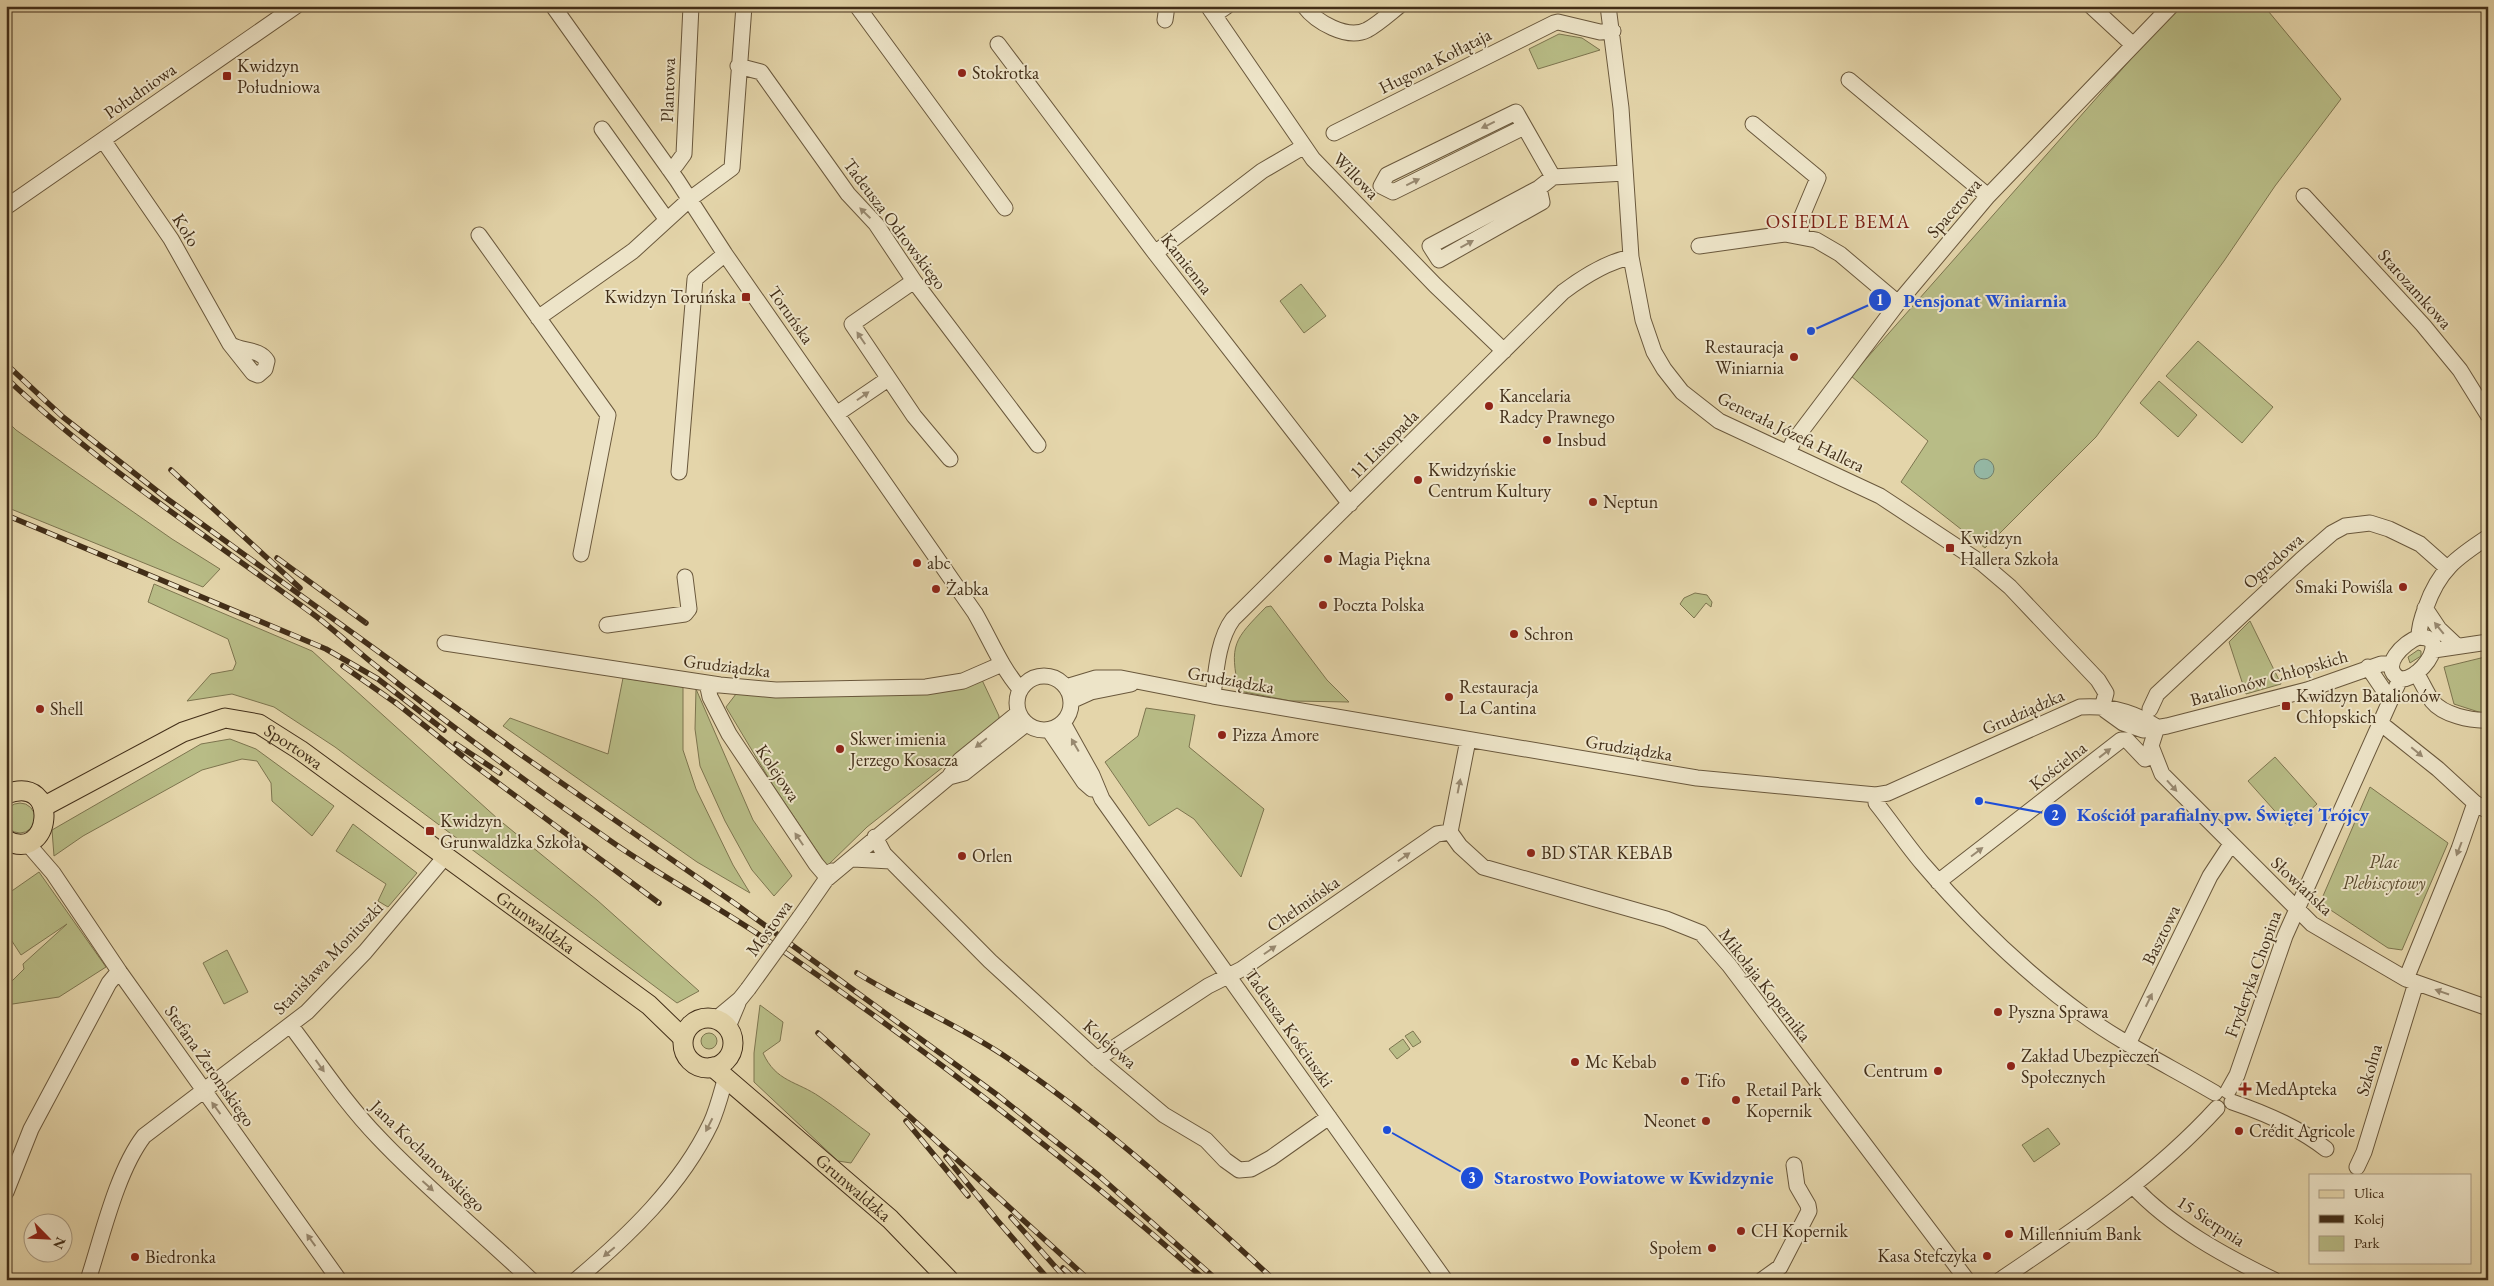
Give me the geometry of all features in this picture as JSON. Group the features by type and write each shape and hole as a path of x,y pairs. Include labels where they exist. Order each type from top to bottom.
{"main road":[{"name":"Sportowa","path":"43,807 183,732 225,718 244,720 259,724 279,736 444,858"},
{"path":"6,840 18,844 33,839 45,821 43,807 32,794 9,789"},
{"name":"Grunwaldzka","path":"444,858 687,1031"},
{"path":"707,1018 722,1023 733,1041 722,1068 703,1068 694,1064 687,1057 683,1048 687,1031 707,1018"},
{"name":"Grunwaldzka","path":"722,1068 752,1099 905,1233 949,1280"}],"street":[{"name":"Południowa","path":"6,207 296,6"},
{"name":"Toruńska","path":"553,6 669,169 725,254 838,413 975,613 996,647 1025,684"},
{"name":"Plantowa","path":"669,169 676,165 684,154 690,6"},
{"path":"538,318 633,251 690,199 732,168 738,66 744,6"},
{"path":"857,6 1004,208"},
{"path":"1211,11 1227,6"},
{"path":"1304,6 1317,20 1354,33 1366,30 1399,6"},
{"name":"Generała Józefa Hallera","path":"1608,6 1613,31 1632,257 1643,320 1654,352 1664,369 1682,392 1711,416 1880,496 1983,564 2022,599 2098,680 2106,693 2102,708"},
{"path":"2091,6 2132,44"},
{"name":"Spacerowa","path":"1788,453 1793,442 1898,302 1988,196 2132,44 2171,6"},
{"name":"Willowa","path":"1211,11 1303,147 1435,285 1504,351"},
{"name":"Hugona Kołłątaja","path":"1334,133 1554,23 1558,22 1600,32 1613,31"},
{"name":"Kamienna","path":"998,44 1155,253 1350,504"},
{"name":"Tadeusza Odrowskiego","path":"738,66 761,72 848,194 876,224 914,280 1038,445"},
{"path":"1849,80 1988,196"},
{"path":"1524,127 1393,192 1381,186 1387,175 1516,112 1553,177"},
{"path":"1753,124 1818,178 1802,216 1801,237"},
{"path":"602,129 667,220"},
{"name":"Koło","path":"103,140 170,238 230,344"},
{"path":"1155,253 1262,171 1303,147"},
{"path":"1539,188 1542,202 1439,260 1430,246 1539,188 1553,177 1626,173"},
{"name":"Starozamkowa","path":"2304,196 2423,325 2460,370 2488,415"},
{"path":"1699,246 1785,234 1816,240 1840,254 1898,302"},
{"path":"479,235 608,415 581,554"},
{"path":"679,472 695,279 725,254"},
{"name":"11 Listopada","path":"1213,696 1227,628 1563,292 1582,278 1632,257"},
{"path":"914,280 852,324 914,416 950,459"},
{"path":"838,413 888,379"},
{"name":"Ogrodowa","path":"2150,709 2157,694 2301,560 2332,533 2345,526 2370,523 2389,529 2420,544 2446,568"},
{"path":"2419,637 2419,627 2436,581 2459,556 2488,537"},
{"path":"606,625 686,614 689,609 685,577"},
{"path":"2425,608 2439,629 2457,646"},
{"path":"2419,637 2427,638 2433,643 2434,650 2432,655 2416,672 2406,679 2400,679 2392,672 2390,664 2393,658 2411,640 2419,637"},
{"path":"2434,650 2488,642"},
{"name":"Grudziądzka","path":"445,643 707,683 776,690 926,687 963,682 1002,664"},
{"name":"Toruńska","path":"996,647 1002,664 1025,684"},
{"name":"Batalionów Chłopskich","path":"2157,727 2248,707 2307,690 2368,667 2390,664"},
{"path":"2368,667 2390,698"},
{"path":"2416,672 2433,702 2448,712 2478,721 2488,720"},
{"path":"1045,675 1060,681 1066,687 1071,701 1071,709 1056,726 1033,728 1022,718 1016,705 1025,684 1045,675"},
{"name":"Grudziądzka","path":"1066,687 1108,677 1697,778 1876,795 1895,790 2080,707 2094,706 2102,708"},
{"name":"Fryderyka Chopina","path":"2000,1280 2134,1186 2197,1130 2223,1098 2237,1075 2285,936 2379,722 2400,679"},
{"name":"Grudziądzka","path":"1071,701 1091,692 1137,682"},
{"name":"Kolejowa","path":"707,683 710,697 729,734 816,864 828,878"},
{"path":"2102,708 2128,713 2157,727 2151,746 2153,756"},
{"name":"Mostowa","path":"828,878 949,777 964,773 1022,718"},
{"path":"2379,722 2438,769 2481,807 2459,849 2411,981"},
{"name":"Tadeusza Kościuszki","path":"1056,726 1084,782 1102,799 1445,1280"},
{"path":"1450,832 1468,740"},
{"name":"Kościelna","path":"1938,882 2121,740 2127,740 2134,745 2145,759 2153,756"},
{"name":"Słowiańska","path":"2153,756 2162,774 2170,783 2312,924 2411,981 2488,1008"},
{"path":"1876,795 1876,803 1938,882 1964,910 2029,970 2081,1013 2128,1044 2223,1098 2259,1111 2313,1139 2326,1149"},
{"name":"Chełmińska","path":"1097,1059 1208,986 1242,969 1437,834 1450,832"},
{"name":"Mikołaja Kopernika","path":"1450,832 1460,846 1484,867 1666,919 1701,933 1726,961 1966,1280"},
{"name":"Kolejowa","path":"875,837 890,861 990,961 1097,1059 1164,1115 1206,1140 1225,1160 1239,1170 1251,1169 1271,1158 1329,1116"},
{"name":"Mostowa","path":"722,1023 847,854 863,840 875,837"},
{"name":"Stefana Żeromskiego","path":"33,839 53,873 120,971 339,1280"},
{"name":"Basztowa","path":"2128,1044 2210,876 2231,844"},
{"name":"Stanisława Moniuszki","path":"88,1280 121,1180 136,1148 149,1131 291,1026 368,949 444,858"},
{"path":"853,859 890,861"},
{"path":"6,1192 31,1129 59,1074 109,983 120,971"},
{"name":"Szkolna","path":"2357,1167 2364,1152 2411,981"},
{"name":"Jana Kochanowskiego","path":"291,1026 346,1100 376,1136 531,1280"},
{"path":"576,1280 620,1243 655,1205 684,1168 711,1123 722,1068"},
{"path":"1762,1280 1780,1268 1809,1212 1808,1204 1797,1186 1794,1164"},
{"name":"15 Sierpnia","path":"2134,1186 2145,1198 2202,1240 2274,1280"}],"green space":[{"path":"2181,6 2264,6 2341,99 2275,186 2224,261 2096,437 1985,548 1901,482 1928,441 1851,376 2153,34"},
{"path":"1559,34 1582,38 1600,50 1538,69 1529,49"},
{"path":"1301,284 1326,316 1304,333 1280,301"},
{"path":"2198,341 2273,407 2242,443 2166,376"},
{"path":"2159,381 2197,415 2178,437 2140,403"},
{"path":"6,420 16,430 172,539 220,569 203,587 11,509 10,483 6,481"},
{"path":"154,584 312,651 498,819 597,900 699,991 677,1003 335,747 274,707 232,694 187,701 211,674 233,670 236,663 228,639 148,602"},
{"path":"1695,593 1707,595 1712,602 1711,607 1706,603 1694,618 1680,604 1684,598"},
{"path":"1271,606 1327,680 1349,702 1291,701 1239,691 1235,663 1237,644 1255,618 1266,607"},
{"path":"2250,621 2281,684 2246,694 2229,642"},
{"path":"2418,650 2421,651 2421,656 2410,663 2408,657"},
{"path":"2485,657 2488,659 2488,715 2454,704 2444,667"},
{"path":"623,678 683,687 683,750 696,789 733,865 750,893 697,862 503,726 510,718 608,754"},
{"path":"982,680 999,716 999,723 867,827 827,866 774,787 726,707 736,694 797,697 859,696"},
{"path":"696,689 753,820 792,876 774,896 752,870 725,821 700,766 695,729"},
{"path":"1146,708 1195,715 1189,747 1264,809 1241,877 1194,819 1177,808 1149,826 1105,762 1138,736"},
{"path":"230,739 256,749 334,806 312,836 272,801 271,783 257,761 242,759 202,770 83,836 54,856 52,830 201,744"},
{"path":"2275,757 2317,804 2290,828 2248,781"},
{"name":"Plac Plebiscytowy","path":"2370,787 2448,843 2402,950 2388,948 2320,903"},
{"path":"20,803 30,808 35,818 30,828 20,833 10,828 5,818 10,808"},
{"path":"353,824 417,873 388,907 378,901 386,884 336,851"},
{"path":"39,872 106,967 59,997 6,1005 6,987 24,969 23,964 67,924 21,955 6,932 6,895"},
{"path":"227,950 248,992 224,1004 203,963"},
{"path":"760,1005 783,1022 780,1041 763,1053 768,1063 788,1080 820,1097 870,1134 851,1163 838,1161 754,1082 754,1053"},
{"path":"1413,1031 1421,1042 1413,1047 1405,1036"},
{"path":"706,1033 712,1033 717,1038 715,1047 706,1049 701,1044 701,1038"},
{"path":"1403,1039 1410,1049 1397,1059 1389,1049"},
{"path":"2048,1128 2060,1144 2034,1162 2022,1145"}],"shaded area":[{"path":"1984,459 1991,462 1994,469 1991,476 1984,479 1977,476 1974,469 1977,462"}],"railway":[{"path":"6,364 63,417 166,498 520,754 737,905 996,1094 1098,1175 1217,1280"},
{"path":"6,378 119,473 317,617 408,692 520,776 625,851 770,942 938,1062 1100,1190 1205,1280"},
{"path":"171,470 300,588"},
{"path":"6,515 326,649 378,679 444,730"},
{"path":"277,558 366,623"},
{"path":"343,666 400,706"},
{"path":"395,702 470,762 659,903"},
{"path":"456,744 500,773"},
{"path":"857,973 991,1047 1044,1084 1146,1165 1274,1280"},
{"path":"818,1033 1089,1280"},
{"path":"906,1121 968,1196"},
{"path":"946,1157 1049,1280"},
{"path":"1011,1217 1067,1280"},
{"path":"1063,1268 1076,1280"}],"place":[{"name":"Stokrotka","path":"962,73"},
{"name":"Kwidzyn Południowa","path":"227,76"},
{"name":"Kwidzyn Toruńska","path":"746,297"},
{"name":"Pensjonat Winiarnia","path":"1811,331"},
{"name":"Restauracja Winiarnia","path":"1794,357"},
{"name":"Kancelaria Radcy Prawnego","path":"1489,406"},
{"name":"Insbud","path":"1547,440"},
{"name":"Kwidzyńskie Centrum Kultury","path":"1418,480"},
{"name":"Neptun","path":"1593,502"},
{"name":"Kwidzyn Hallera Szkoła","path":"1950,548"},
{"name":"Magia Piękna","path":"1328,559"},
{"name":"abc","path":"917,563"},
{"name":"Smaki Powiśla","path":"2403,587"},
{"name":"Żabka","path":"936,589"},
{"name":"Poczta Polska","path":"1323,605"},
{"name":"Schron","path":"1514,634"},
{"name":"Restauracja La Cantina","path":"1449,697"},
{"name":"Kwidzyn Batalionów Chłopskich","path":"2286,706"},
{"name":"Shell","path":"40,709"},
{"name":"Pizza Amore","path":"1222,735"},
{"name":"Skwer imienia Jerzego Kosacza","path":"840,749"},
{"name":"Kościół parafialny pw. Świętej Trójcy","path":"1979,801"},
{"name":"Kwidzyn Grunwaldzka Szkoła","path":"430,831"},
{"name":"BD STAR KEBAB","path":"1531,853"},
{"name":"Orlen","path":"962,856"},
{"name":"Pyszna Sprawa","path":"1998,1012"},
{"name":"Mc Kebab","path":"1575,1062"},
{"name":"Zakład Ubezpieczeń Społecznych","path":"2011,1066"},
{"name":"Centrum","path":"1938,1071"},
{"name":"Tifo","path":"1685,1081"},
{"name":"MedApteka","path":"2245,1089"},
{"name":"Retail Park Kopernik","path":"1736,1100"},
{"name":"Neonet","path":"1706,1121"},
{"name":"Starostwo Powiatowe w Kwidzynie","path":"1387,1130"},
{"name":"Crédit Agricole","path":"2239,1131"},
{"name":"CH Kopernik","path":"1741,1231"},
{"name":"Millennium Bank","path":"2009,1234"},
{"name":"Społem","path":"1712,1248"},
{"name":"Kasa Stefczyka","path":"1987,1256"},
{"name":"Biedronka","path":"135,1257"}],"district":[{"name":"OSIEDLE BEMA","path":"1838,221"}]}
